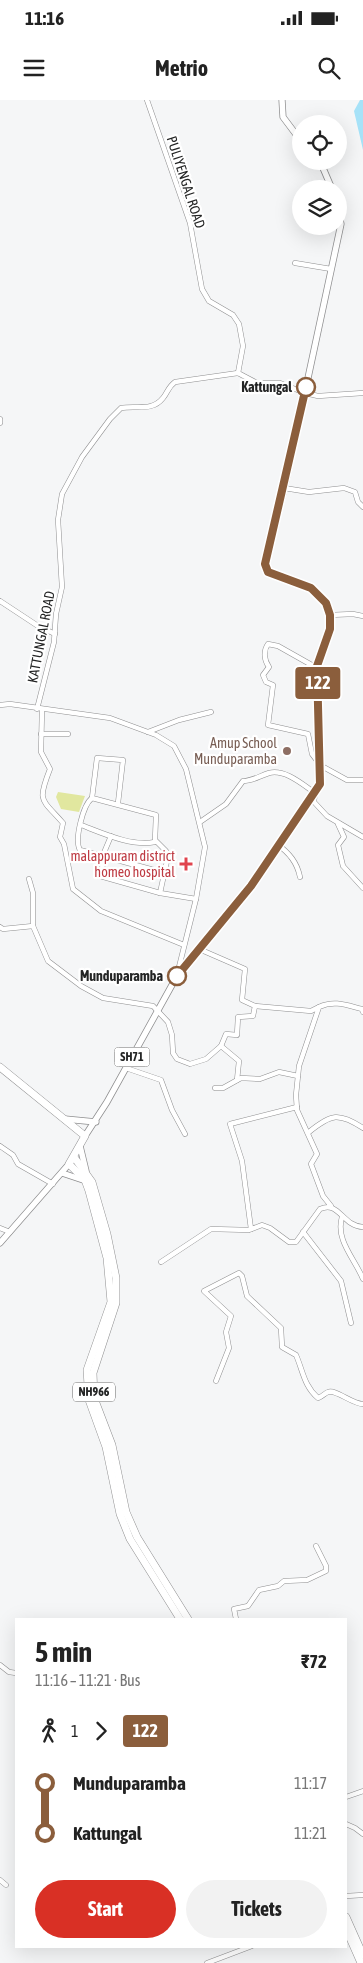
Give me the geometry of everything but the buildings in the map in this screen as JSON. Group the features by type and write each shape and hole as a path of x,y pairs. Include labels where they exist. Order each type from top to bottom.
{"highway":[{"path":"0,1068 85,1136 69,1164"},
{"name":"NH966","path":"74,1157 86,1171 92,1182 107,1234 117,1291 116,1303 93,1373 94,1398 112,1445 126,1512 137,1537 187,1618"},
{"name":"NH966","path":"69,1164 84,1180 107,1258 111,1290 111,1302 87,1370 89,1400 106,1447 120,1514 130,1539 179,1618"},
{"path":"347,1919 363,1955"},
{"path":"347,1931 361,1963"}],"main road":[{"path":"282,100 284,117 292,128"},
{"path":"330,615 326,603 311,588 268,572 265,564 284,488 339,235"},
{"name":"SH71","path":"85,1136 96,1122 177,976 251,886 277,844 320,784 318,763 318,668 320,654 330,629 330,615"},
{"path":"63,1119 96,1122"},
{"path":"80,1146 86,1171"},
{"path":"0,1242 69,1164"},
{"path":"62,1173 84,1180"}],"street":[{"name":"PULIYENGAL ROAD","path":"147,100 190,223 202,288 208,301 233,315 239,324 243,346 238,373"},
{"path":"295,263 331,269"},
{"path":"238,373 257,383 280,383 318,396 363,393"},
{"name":"KATTUNGAL ROAD","path":"184,945 101,911 73,889 64,844 60,837 63,823 43,801 41,792 50,769 41,752 39,709 55,634 56,614 62,588 58,520 62,494 82,457 110,419 121,408 150,407 157,404 165,396 168,387 175,382 238,373"},
{"path":"284,488 309,492 344,488 355,492 358,502 363,506"},
{"path":"0,601 38,626 55,634"},
{"path":"330,615 353,614 363,616"},
{"path":"318,668 271,643 266,647 266,662 269,667 264,675 266,682 273,685 268,726 308,734 312,754 318,763 347,780 363,780"},
{"path":"0,705 10,704 110,718 148,732 174,746 186,769 205,847 196,899 177,976"},
{"path":"148,732 179,720 211,712"},
{"path":"40,734 68,734"},
{"path":"92,798 97,758 123,760 118,803"},
{"path":"200,822 226,804 243,781 252,781 266,774 276,772 289,776 314,793 314,802 326,816 363,837"},
{"path":"160,893 164,873 166,852 155,842 156,815 118,803 92,798 86,802 76,844 80,850 104,855 164,873"},
{"path":"337,822 344,837 338,845 343,866 363,888"},
{"path":"81,825 111,836 149,843 155,842"},
{"path":"111,836 104,855 100,876 160,893 196,899"},
{"path":"277,844 289,853 299,868 300,877"},
{"path":"29,879 33,893 33,926 48,961 81,986 103,998 154,1006 156,1011 168,1022 172,1035 173,1053 177,1059 190,1064 206,1059 222,1046 226,1034 237,1035 238,1017 253,1016 255,1006"},
{"path":"0,927 3,929 33,926"},
{"path":"199,949 245,969 242,1000 255,1006 312,1011 327,1003 338,1003 363,1010"},
{"path":"319,1007 300,1066 296,1109 309,1132 317,1154 311,1164 323,1196 331,1206 338,1210 342,1217 354,1226 363,1227"},
{"path":"222,1046 239,1061 237,1080"},
{"path":"126,1068 161,1080 172,1110 185,1134"},
{"path":"215,1088 222,1088 241,1078 260,1079 279,1072 298,1076"},
{"path":"251,1229 242,1161 230,1124 296,1109"},
{"path":"309,1132 326,1118 346,1117 363,1128"},
{"path":"0,1146 13,1155 18,1164 53,1184"},
{"path":"161,1262 211,1229 251,1229 267,1226 292,1243 296,1242 320,1209 331,1206"},
{"path":"342,1217 340,1225 341,1235 363,1279"},
{"path":"0,1228 10,1232"},
{"path":"302,1232 341,1281 351,1323"},
{"path":"216,1381 229,1348 226,1332 231,1316 204,1291 239,1272 242,1276 247,1296 281,1328 282,1347 296,1355 306,1384 314,1395 318,1398 329,1391 352,1402 363,1404"},
{"path":"236,1618 234,1609 248,1606 259,1590 278,1586 284,1580 307,1580 326,1570 326,1566 316,1546"},
{"path":"0,1665 9,1672 15,1673"},
{"path":"347,1796 363,1791"},
{"path":"347,1824 363,1834"},
{"path":"0,1880 6,1885"},
{"path":"347,1896 363,1895"},
{"path":"207,1963 247,1948"}],"green space":[{"path":"58,792 85,796 79,812 61,809 56,797"}],"water":[{"path":"360,100 363,100 363,150 354,111"}],"bus line":[{"name":"122","path":"177,976 251,886 280,840 320,784 317,666 330,629 330,615 326,603 311,588 268,572 265,564 284,490 306,387"}],"place":[{"name":"Kattungal","path":"306,387"},
{"name":"Amup School Munduparamba","path":"287,751"},
{"name":"malappuram district homeo hospital","path":"186,864"},
{"name":"Munduparamba","path":"177,976"}]}
